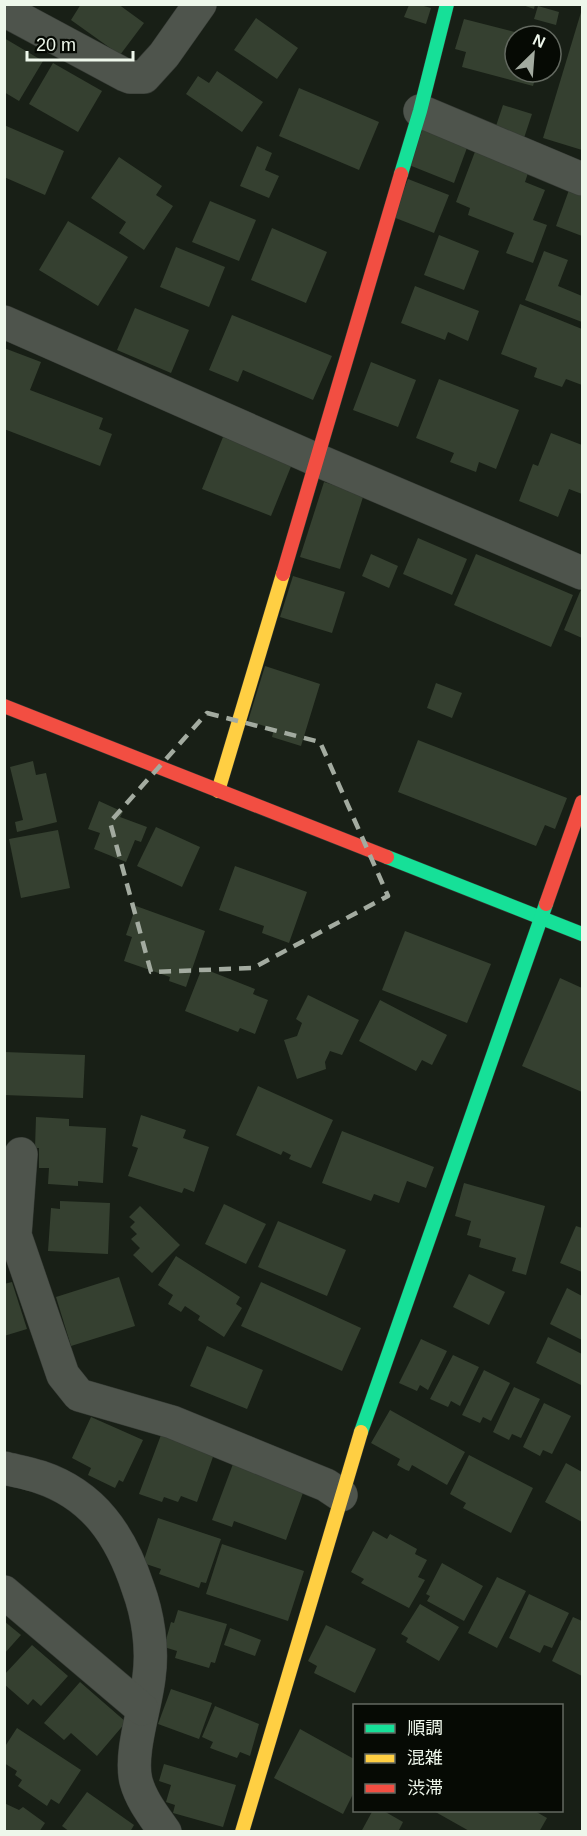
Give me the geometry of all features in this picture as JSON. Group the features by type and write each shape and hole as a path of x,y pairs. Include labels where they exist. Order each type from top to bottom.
{"street":[{"path":"4,10 125,75 137,78 144,77 164,55 200,4"},
{"path":"218,791 420,111 447,4"},
{"path":"420,111 582,179"},
{"path":"4,322 316,460 582,573"},
{"path":"4,706 582,934"},
{"path":"242,1832 341,1495 418,1266 582,802"},
{"path":"21,1154 15,1235 63,1375 75,1392 89,1399 172,1422 326,1485 341,1495"},
{"path":"4,1468 40,1477 59,1485 85,1502 104,1520 129,1559 146,1609 150,1655 149,1677 135,1763 135,1780 149,1809 165,1832"},
{"path":"4,1592 142,1709"}],"highlighted area":[{"path":"207,713 320,742 388,896 253,968 151,972 110,822"}],"building":[{"path":"81,4 118,4 144,23 120,55 71,20"},
{"path":"520,4 535,4 534,9"},
{"path":"409,5 431,8 426,24 404,17"},
{"path":"538,6 559,12 556,24 534,19"},
{"path":"582,9 582,150 543,138 559,84 563,84 563,72"},
{"path":"256,18 298,48 277,79 234,50"},
{"path":"464,19 503,29 503,78 462,67 466,52 455,49"},
{"path":"4,38 43,61 19,101 4,92"},
{"path":"53,63 102,91 78,132 29,104"},
{"path":"217,71 263,102 242,132 186,94 198,76 209,83"},
{"path":"299,88 379,122 359,170 279,136"},
{"path":"503,105 532,114 523,141 494,132"},
{"path":"4,125 64,151 45,195 4,177"},
{"path":"423,128 468,145 454,183 409,165"},
{"path":"257,146 272,153 265,170 279,176 269,198 240,186"},
{"path":"476,149 529,170 525,182 545,190 533,220 547,225 533,263 506,253 514,233 468,215 470,208 456,202"},
{"path":"119,157 162,186 156,195 173,206 144,250 119,233 126,222 91,198"},
{"path":"408,179 449,195 434,233 393,217"},
{"path":"569,190 582,195 582,236 556,226"},
{"path":"210,201 256,220 239,261 192,242"},
{"path":"68,221 128,257 98,306 39,270"},
{"path":"272,228 327,252 306,303 251,280"},
{"path":"439,235 479,251 464,290 424,275"},
{"path":"176,247 225,267 209,307 160,287"},
{"path":"544,251 568,260 558,286 582,296 582,322 525,300"},
{"path":"415,286 479,311 468,341 448,332 445,340 401,323"},
{"path":"520,304 582,329 582,385 566,379 562,387 534,377 537,368 501,354"},
{"path":"135,308 189,330 171,373 117,350"},
{"path":"232,315 332,356 313,400 243,370 238,382 209,370"},
{"path":"4,348 41,362 30,390 103,418 99,429 112,434 100,466 4,429"},
{"path":"371,362 416,380 398,427 353,410"},
{"path":"439,379 519,410 496,469 479,462 476,472 450,462 454,453 416,438"},
{"path":"551,433 582,445 582,494 569,489 558,517 519,501 533,464 538,466"},
{"path":"223,437 292,464 271,516 202,489"},
{"path":"324,482 364,494 340,569 300,557"},
{"path":"418,538 467,559 452,595 403,574"},
{"path":"371,554 398,566 389,588 362,576"},
{"path":"476,554 573,595 551,647 454,605"},
{"path":"293,576 345,592 332,633 280,617"},
{"path":"582,587 582,638 564,630"},
{"path":"265,666 320,684 301,746 272,737 274,729 248,721"},
{"path":"436,683 462,693 452,718 427,708"},
{"path":"418,740 567,798 555,829 545,825 536,846 398,792"},
{"path":"33,761 36,775 46,773 57,822 17,832 15,822 23,820 10,767"},
{"path":"99,801 123,812 120,817 147,827 141,842 135,840 126,862 94,849 100,833 88,829"},
{"path":"156,827 200,847 182,887 137,866"},
{"path":"58,830 70,888 21,898 9,839"},
{"path":"235,866 307,892 289,943 262,933 264,926 219,910"},
{"path":"136,906 205,931 186,987 169,981 170,977 124,961 132,937 126,935"},
{"path":"405,931 491,964 467,1023 382,990"},
{"path":"202,968 255,989 253,994 268,1000 255,1034 240,1028 238,1032 185,1011"},
{"path":"560,978 582,988 582,1092 522,1066"},
{"path":"308,995 359,1020 342,1055 330,1051 325,1062 326,1069 297,1079 284,1040 297,1036 302,1023 296,1019"},
{"path":"380,1000 447,1035 432,1065 422,1060 416,1071 359,1041"},
{"path":"4,1052 85,1055 83,1098 4,1095"},
{"path":"258,1086 333,1120 311,1168 289,1159 291,1155 283,1151 281,1155 236,1135"},
{"path":"141,1115 186,1130 183,1138 209,1147 194,1192 184,1188 182,1193 128,1176 138,1148 132,1146"},
{"path":"36,1117 69,1119 69,1126 106,1128 103,1183 78,1181 78,1186 48,1184 49,1168 39,1168 39,1148 35,1148"},
{"path":"342,1131 434,1167 426,1188 407,1181 399,1203 374,1194 371,1201 322,1183"},
{"path":"464,1183 545,1206 526,1275 512,1271 516,1258 479,1247 481,1239 467,1235 471,1221 455,1216"},
{"path":"60,1201 110,1203 108,1254 48,1251 51,1208 60,1209"},
{"path":"224,1204 266,1224 246,1264 205,1244"},
{"path":"140,1206 180,1245 152,1273 133,1255 140,1248 131,1239 137,1234 130,1227 135,1222 129,1217"},
{"path":"278,1221 346,1250 327,1296 258,1267"},
{"path":"576,1226 582,1228 582,1272 560,1263"},
{"path":"176,1256 240,1297 236,1304 242,1308 224,1337 198,1320 200,1316 185,1306 181,1312 168,1304 173,1295 158,1285"},
{"path":"469,1274 505,1292 489,1325 453,1307"},
{"path":"119,1277 135,1326 71,1346 56,1297"},
{"path":"12,1282 27,1329 4,1336 4,1284"},
{"path":"261,1282 361,1328 342,1371 241,1326"},
{"path":"567,1288 582,1296 582,1340 550,1324"},
{"path":"548,1337 582,1354 581,1385 536,1363"},
{"path":"421,1339 447,1351 428,1390 420,1385 417,1391 399,1383"},
{"path":"207,1346 263,1370 247,1409 190,1386"},
{"path":"453,1355 479,1367 460,1406 451,1401 448,1407 430,1399"},
{"path":"484,1370 510,1383 491,1421 483,1417 480,1423 462,1415"},
{"path":"514,1387 540,1399 521,1438 512,1434 509,1440 493,1432"},
{"path":"544,1403 571,1416 552,1454 543,1450 540,1456 523,1447"},
{"path":"390,1410 465,1452 447,1485 412,1465 409,1471 406,1470 397,1465 400,1459 371,1443"},
{"path":"91,1417 143,1440 123,1482 119,1480 115,1488 88,1475 91,1468 72,1458"},
{"path":"161,1435 214,1454 197,1502 181,1496 178,1502 164,1497 162,1502 139,1494"},
{"path":"469,1455 533,1488 511,1533 463,1508 466,1503 450,1494"},
{"path":"566,1463 582,1472 582,1522 545,1502"},
{"path":"233,1464 304,1490 286,1540 234,1521 232,1527 212,1520"},
{"path":"158,1518 221,1539 206,1583 201,1582 199,1588 159,1574 161,1569 143,1563"},
{"path":"373,1531 387,1539 390,1534 417,1549 415,1554 427,1560 418,1577 425,1580 409,1608 361,1583 364,1579 351,1572"},
{"path":"222,1544 304,1571 288,1621 206,1594"},
{"path":"442,1563 483,1586 464,1621 427,1601 430,1596 426,1594"},
{"path":"497,1577 526,1591 497,1648 468,1633"},
{"path":"529,1594 569,1613 552,1648 544,1645 540,1653 509,1638"},
{"path":"420,1604 459,1627 439,1661 406,1642 408,1638 401,1634"},
{"path":"178,1610 227,1624 215,1663 211,1662 209,1668 175,1658 177,1651 164,1647 171,1622 174,1623"},
{"path":"573,1617 582,1621 582,1676 552,1661"},
{"path":"4,1621 21,1635 4,1654"},
{"path":"326,1625 376,1649 355,1693 314,1673 317,1666 308,1661"},
{"path":"230,1628 261,1640 255,1656 224,1645"},
{"path":"32,1645 68,1676 41,1706 33,1699 28,1705 4,1684 4,1675"},
{"path":"80,1682 126,1722 97,1756 71,1733 64,1740 44,1723"},
{"path":"171,1689 212,1703 199,1739 158,1724"},
{"path":"215,1706 259,1724 250,1756 240,1752 237,1758 210,1748 213,1742 202,1737"},
{"path":"17,1728 81,1770 59,1804 51,1799 47,1806 18,1786 22,1780 15,1775 17,1771 4,1763 4,1748"},
{"path":"300,1729 353,1758 353,1794 343,1814 274,1778"},
{"path":"164,1764 236,1785 223,1827 173,1813 175,1805 166,1802 171,1785 159,1781"},
{"path":"87,1792 134,1825 130,1832 70,1832 62,1826"},
{"path":"4,1803 19,1810 23,1807 45,1823 39,1832 4,1832"},
{"path":"372,1812 386,1812 403,1822 398,1832 361,1832"},
{"path":"436,1812 536,1812 547,1818 539,1832 471,1832"}],"traffic: fast":[{"path":"401,174 420,111 447,4"},
{"path":"387,857 582,934"},
{"path":"361,1432 546,904"}],"traffic: slow":[{"path":"218,791 283,574"},
{"path":"242,1832 361,1432"}],"traffic: jam":[{"path":"283,574 401,174"},
{"path":"4,706 387,857"},
{"path":"546,904 582,802"}]}
